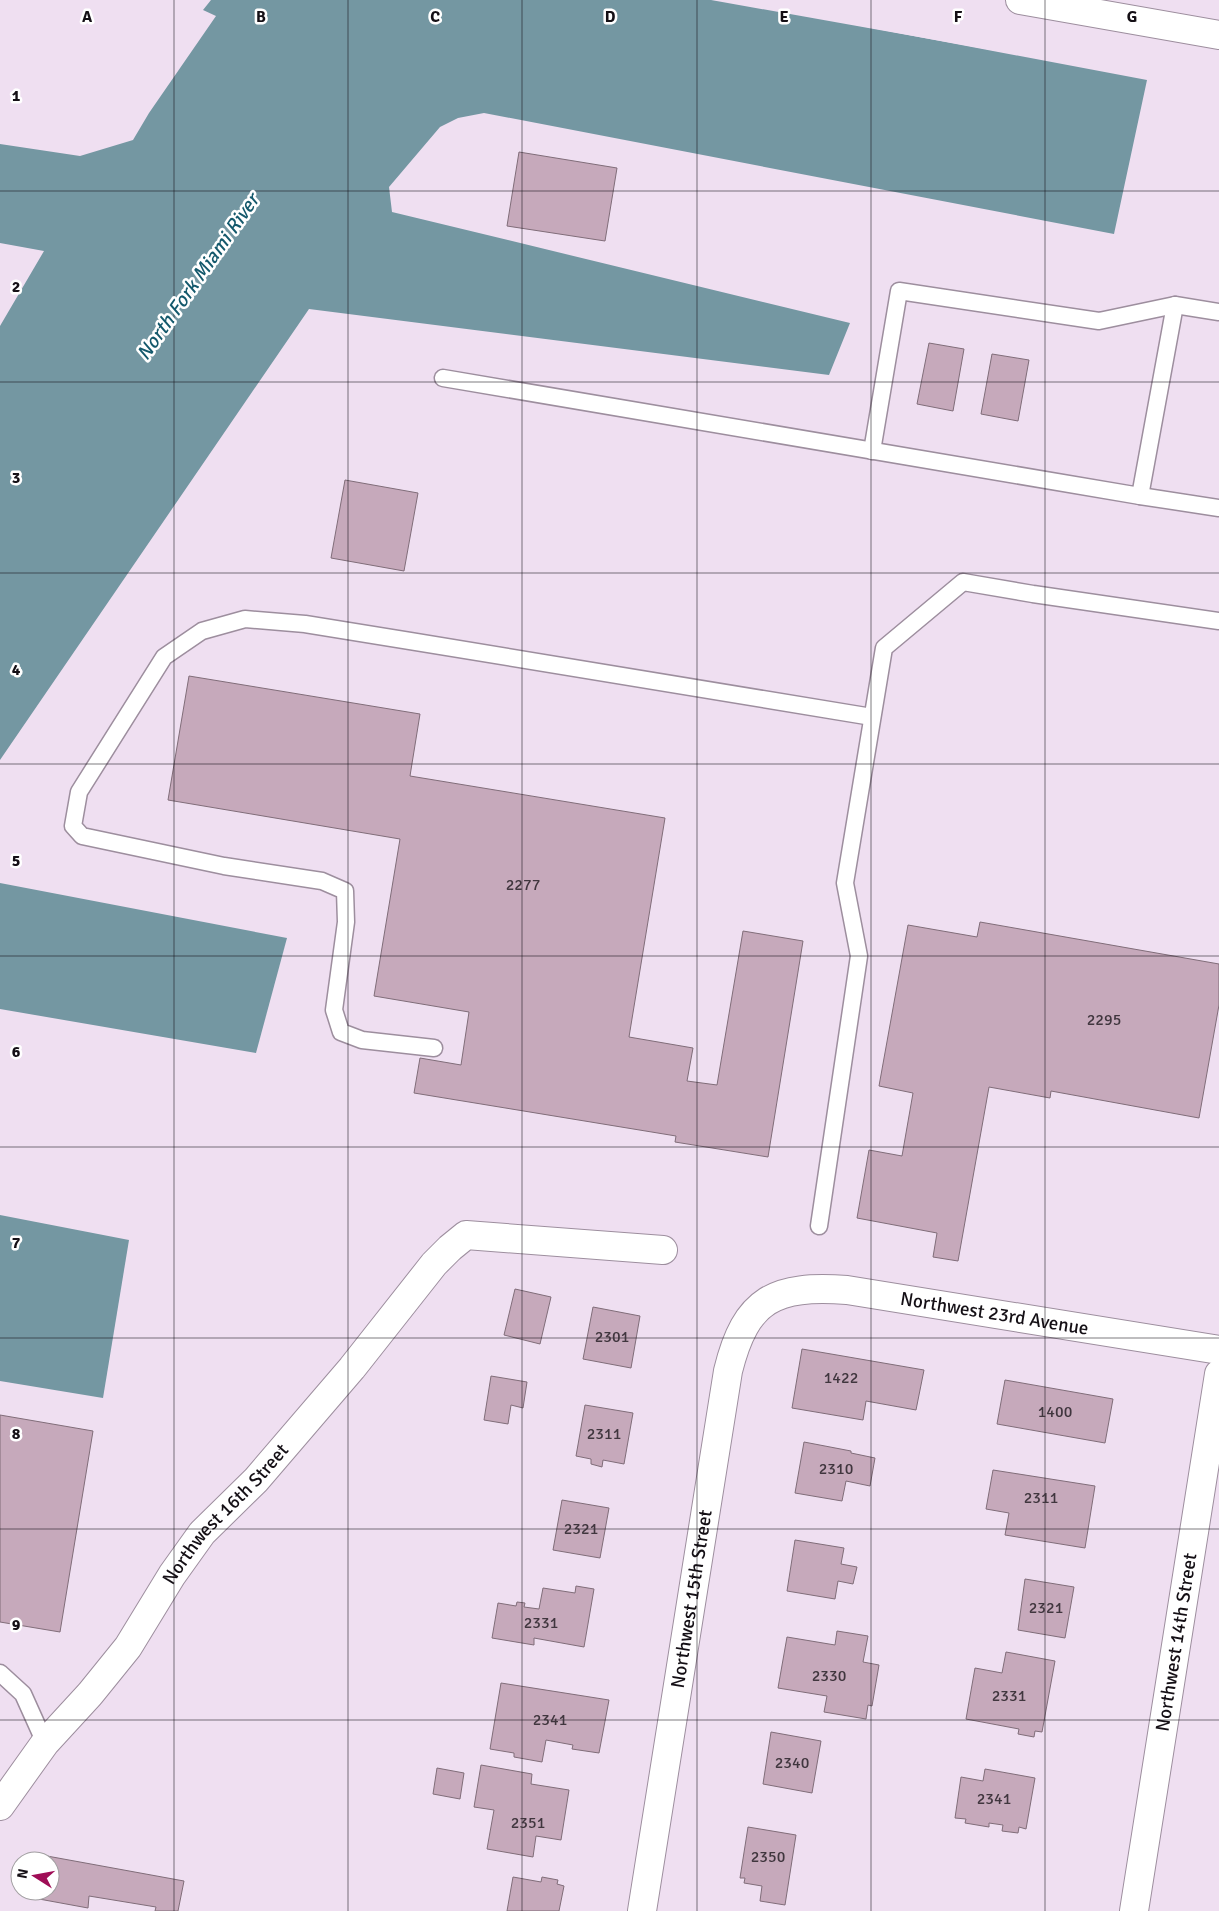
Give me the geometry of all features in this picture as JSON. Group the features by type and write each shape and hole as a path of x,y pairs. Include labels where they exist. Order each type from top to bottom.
{"street":[{"path":"1020,0 1219,35"},
{"name":"Northwest 16th Street","path":"0,1806 45,1743 110,1672 128,1647 172,1575 202,1533 256,1480 352,1368 434,1264 450,1248 466,1235 663,1250"},
{"name":"Northwest 23rd Avenue","path":"771,1298 794,1291 822,1288 847,1290 1219,1350"},
{"name":"Northwest 15th Street","path":"642,1911 728,1371 734,1347 742,1328 752,1314 771,1298"},
{"name":"Northwest 14th Street","path":"1134,1911 1219,1374"}],"lane":[{"path":"872,451 899,290 1099,321 1175,305 1219,312"},
{"path":"1140,496 1175,305"},
{"path":"443,378 1219,508"},
{"path":"819,1226 860,956 845,883 884,648 963,582 1219,621"},
{"path":"434,1048 362,1040 341,1032 334,1010 346,922 345,891 322,881 224,866 82,836 73,826 79,792 164,657 202,631 245,619 305,624 872,717"},
{"path":"0,1672 23,1694 45,1743"}],"water":[{"name":"North Fork Miami River","path":"211,0 723,0 1147,80 1114,234 484,113 458,118 440,127 389,187 392,212 850,323 829,375 309,309 0,760 0,326 44,251 0,243 0,144 80,156 133,140 149,113 216,16 203,10"},
{"path":"0,883 287,938 256,1053 0,1009"},
{"path":"0,1215 129,1240 103,1398 0,1381"}],"pier":[{"path":"711,0 737,0 1137,76"}],"building":[{"path":"519,152 617,168 605,241 507,226"},
{"path":"929,343 964,349 953,411 917,404"},
{"path":"992,354 1029,360 1018,421 981,414"},
{"path":"345,480 418,493 404,571 331,558"},
{"path":"189,676 420,714 410,776 665,818 629,1037 693,1048 687,1081 717,1085 743,931 803,941 768,1157 675,1142 676,1136 414,1093 420,1058 461,1065 469,1012 374,996 400,839 168,800"},
{"path":"980,922 1219,964 1219,1005 1199,1118 1051,1091 1050,1098 989,1087 958,1261 933,1257 937,1233 857,1218 869,1150 902,1156 913,1093 879,1086 908,925 977,937"},
{"path":"515,1289 551,1297 540,1344 504,1335"},
{"path":"593,1307 640,1316 631,1368 583,1359"},
{"path":"802,1349 924,1370 916,1410 866,1401 863,1420 792,1408"},
{"path":"491,1376 527,1382 523,1408 511,1405 508,1424 484,1420"},
{"path":"1005,1380 1113,1399 1105,1443 997,1424"},
{"path":"585,1405 633,1413 624,1464 603,1460 602,1467 591,1464 591,1459 576,1456"},
{"path":"0,1415 93,1431 60,1632 0,1622"},
{"path":"804,1442 851,1451 851,1453 875,1458 870,1486 846,1481 842,1501 795,1493"},
{"path":"993,1470 1095,1486 1085,1548 1005,1535 1009,1513 986,1509"},
{"path":"562,1500 609,1508 600,1558 553,1550"},
{"path":"795,1540 844,1548 841,1564 857,1567 853,1584 838,1581 835,1599 787,1591"},
{"path":"1025,1579 1074,1587 1065,1638 1018,1630"},
{"path":"576,1586 594,1589 584,1647 534,1638 534,1645 492,1638 498,1603 516,1606 517,1602 525,1603 524,1607 539,1609 543,1588 575,1593"},
{"path":"837,1631 868,1636 863,1662 879,1665 872,1706 868,1705 866,1719 824,1712 827,1696 778,1688 787,1637 835,1645"},
{"path":"1006,1652 1055,1661 1042,1732 1035,1731 1034,1737 1018,1734 1019,1729 966,1719 975,1668 1002,1673"},
{"path":"501,1683 609,1700 599,1753 572,1749 573,1745 546,1740 542,1762 514,1757 514,1753 490,1749"},
{"path":"771,1732 821,1741 812,1793 763,1784"},
{"path":"481,1765 532,1774 531,1784 569,1790 561,1840 536,1836 533,1857 487,1849 494,1810 474,1807"},
{"path":"437,1768 464,1773 460,1799 433,1794"},
{"path":"985,1769 1035,1778 1026,1829 1019,1827 1018,1833 1002,1831 1003,1825 989,1823 989,1827 965,1823 966,1819 955,1818 961,1777 983,1781"},
{"path":"748,1827 796,1835 785,1905 760,1901 762,1886 744,1883 745,1878 740,1878"},
{"path":"60,1858 184,1881 178,1911 155,1911 156,1907 89,1896 88,1908 50,1901 60,1901"},
{"path":"513,1877 541,1882 542,1877 558,1880 557,1884 564,1886 559,1911 507,1911"}]}
